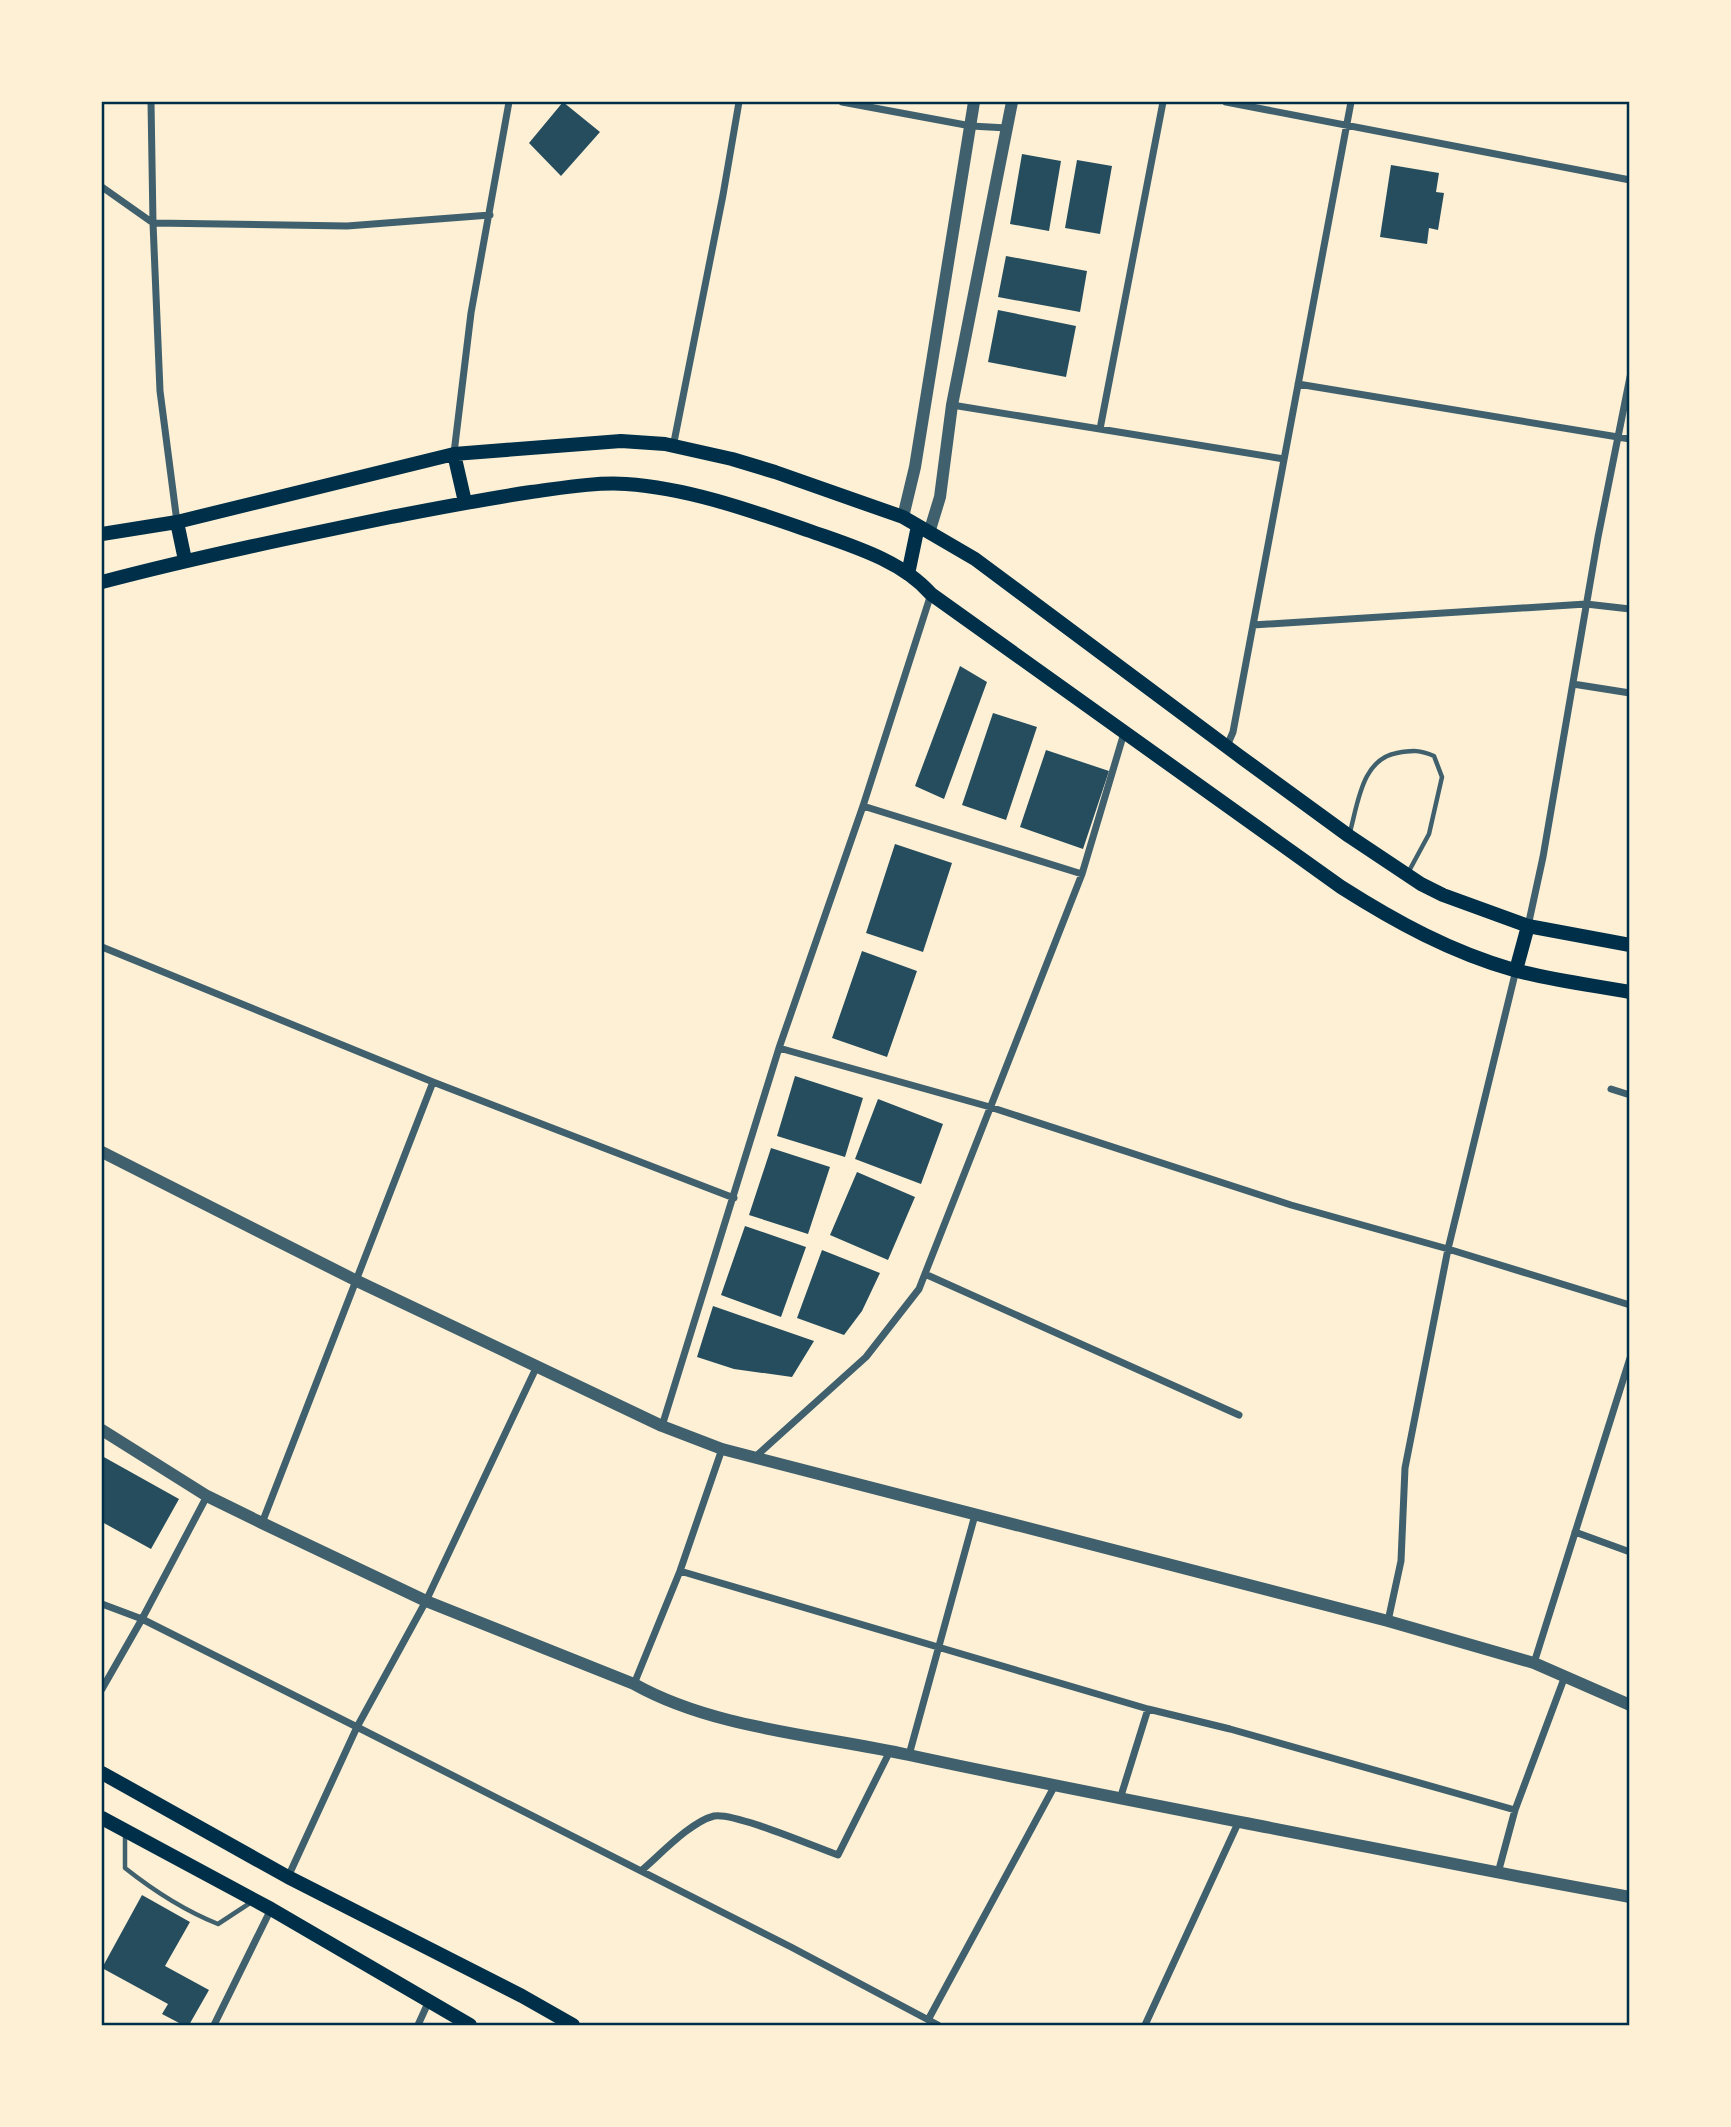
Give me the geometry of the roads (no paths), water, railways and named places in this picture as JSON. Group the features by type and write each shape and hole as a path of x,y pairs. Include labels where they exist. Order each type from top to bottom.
{"main road":[{"path":"102,534 177,522 454,454 621,441 673,447 732,459 903,517 975,559 1349,836 1407,875 1443,895 1528,926 1629,945"},
{"path":"454,454 465,502"},
{"path":"102,582 185,560 465,502 607,484 665,489 779,520 868,553 908,574 931,594 1341,887 1380,912 1439,943 1516,970 1629,992"},
{"path":"177,522 185,560"},
{"path":"908,574 924,529"},
{"path":"1516,970 1528,926"},
{"path":"102,1773 288,1877 522,1996 573,2025"},
{"path":"102,1818 271,1909 428,2003 470,2025"}],"street":[{"path":"151,102 160,391 177,522"},
{"path":"454,454 471,313 509,102"},
{"path":"673,447 739,102"},
{"path":"842,102 971,126 1007,128"},
{"path":"903,517 915,467 974,102"},
{"path":"924,529 940,497 952,405 1012,102"},
{"path":"1100,429 1163,102"},
{"path":"1226,102 1629,180"},
{"path":"1227,747 1233,732 1350,102"},
{"path":"102,187 153,223 347,226 490,215"},
{"path":"1528,926 1629,377"},
{"path":"1298,384 1629,439"},
{"path":"952,405 1284,459"},
{"path":"662,1426 779,1048 863,806 931,594"},
{"path":"1253,625 1586,604 1629,609"},
{"path":"1573,684 1629,693"},
{"path":"753,1459 866,1357 919,1289 1082,874 1125,733"},
{"path":"863,806 1082,874"},
{"path":"102,947 433,1082 734,1198"},
{"path":"1388,1621 1401,1561 1405,1468 1448,1249 1516,970"},
{"path":"779,1048 990,1107 1290,1205 1448,1249 1629,1305"},
{"path":"262,1523 433,1082"},
{"path":"1611,1089 1629,1095"},
{"path":"102,1152 355,1280 662,1426 722,1449 1388,1621 1534,1663 1629,1705"},
{"path":"925,1274 1239,1415"},
{"path":"1534,1663 1629,1358"},
{"path":"288,1877 357,1727 426,1601 537,1366"},
{"path":"102,1430 207,1496 426,1601 704,1713 1054,1787 1629,1897"},
{"path":"634,1684 680,1571 722,1449"},
{"path":"102,1689 207,1496"},
{"path":"909,1755 975,1515"},
{"path":"1575,1532 1629,1552"},
{"path":"680,1571 1147,1709 1230,1729 1515,1810"},
{"path":"102,1604 142,1619 357,1727 938,2025"},
{"path":"1498,1873 1515,1810 1565,1676"},
{"path":"1121,1799 1147,1709"},
{"path":"641,1871 692,1828 715,1816 734,1818 838,1855 890,1751"},
{"path":"928,2020 1054,1787"},
{"path":"1145,2025 1238,1821"},
{"path":"214,2025 271,1909"},
{"path":"418,2025 428,2003"}],"lane":[{"path":"1349,836 1364,782 1374,764 1392,754 1417,749 1434,756 1442,777 1429,834 1407,875"},
{"path":"125,1831 125,1868 190,1913 218,1924 253,1901"}]}
